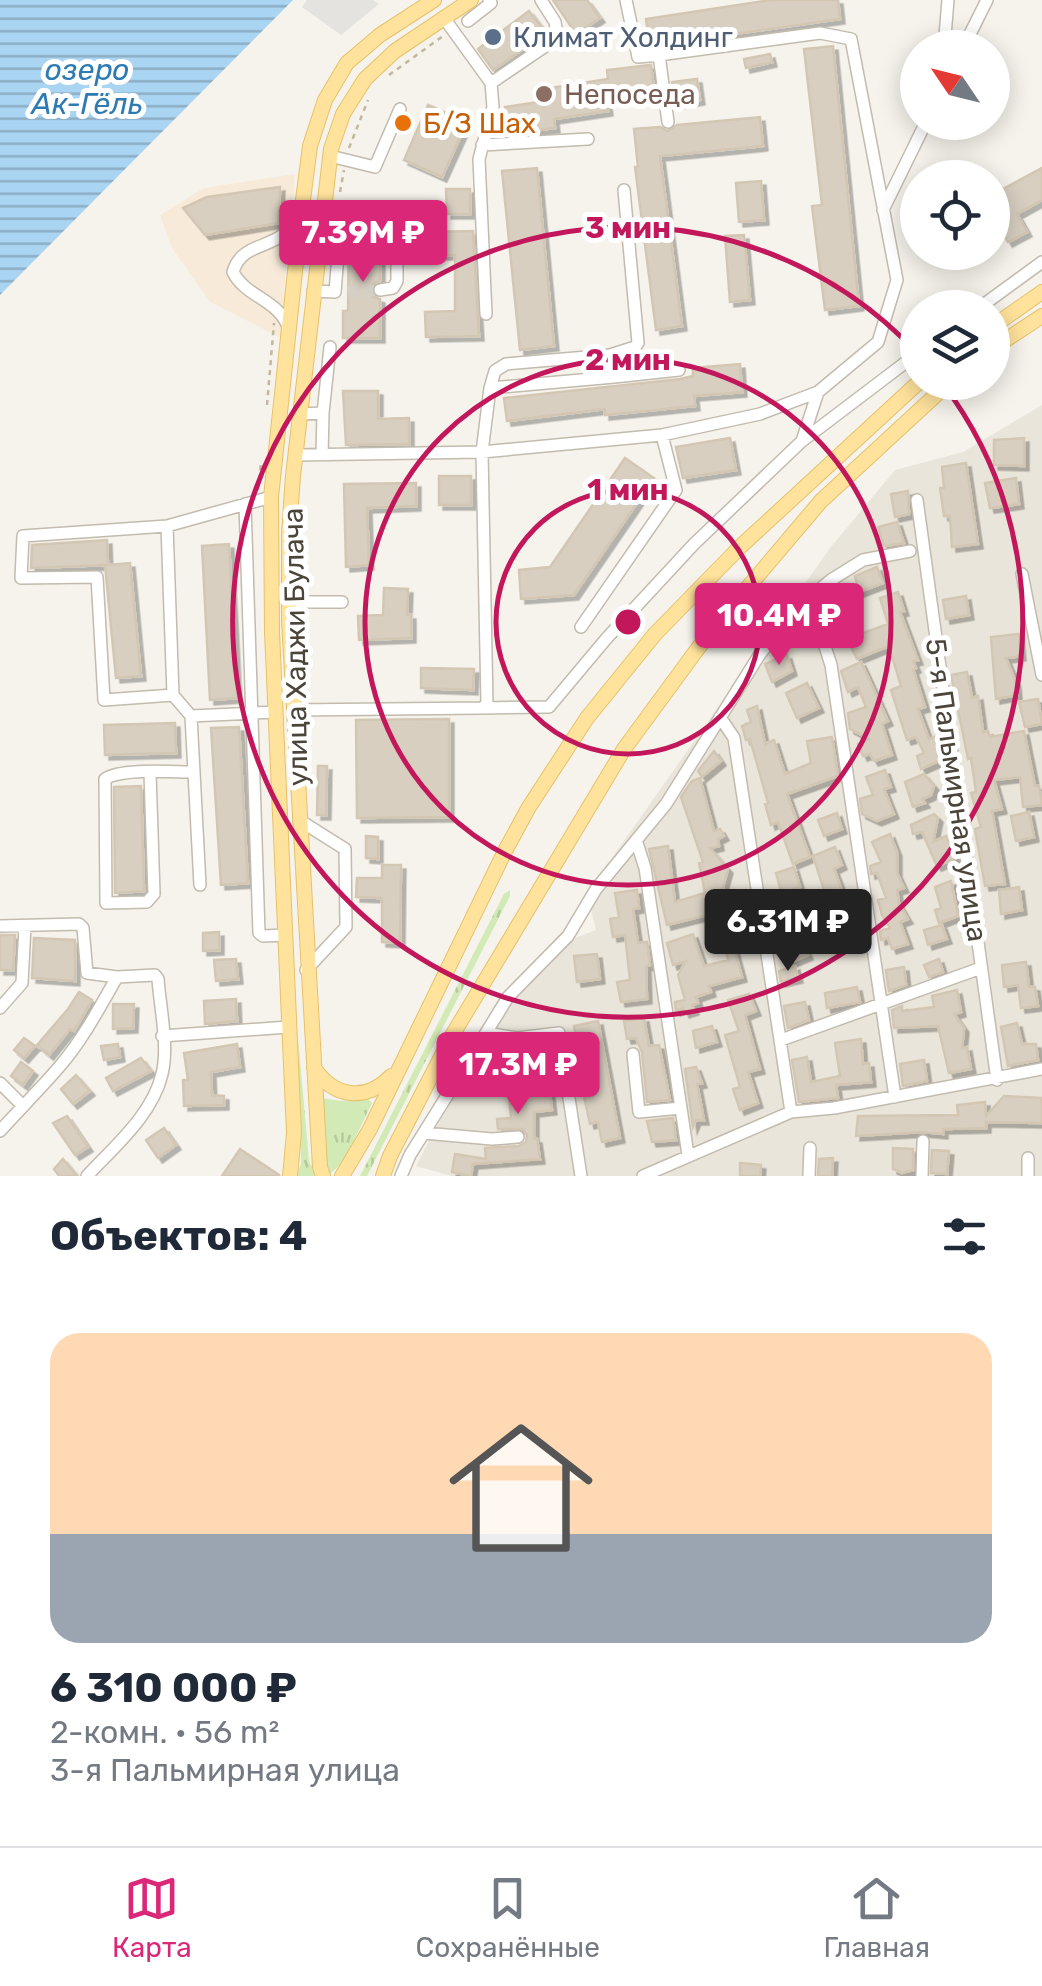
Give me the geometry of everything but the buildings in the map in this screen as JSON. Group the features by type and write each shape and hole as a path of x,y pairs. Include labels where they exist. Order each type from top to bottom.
{"main road":[{"name":"улица Хаджи Булача","path":"290,1176 294,1133 286,935 275,712 257,501 289,330 310,146 324,100 348,63 380,35 434,0"},
{"name":"улица Хаджи Булача","path":"323,1176 309,1026 289,602 295,456 313,291 330,156 342,114 365,79 395,51 424,32 448,23 471,0"},
{"path":"409,16 424,32"},
{"path":"1010,314 1042,292"},
{"path":"1010,337 1042,316"},
{"path":"342,1176 358,1153 529,807 587,718 655,634 741,546 900,400"},
{"path":"383,1176 453,1034 624,749 710,632 820,502 930,400"},
{"path":"275,712 294,710"},
{"path":"288,1027 309,1026"},
{"path":"313,1066 328,1085 356,1094 377,1089 399,1068"}],"street":[{"path":"490,83 557,34 555,22 541,0"},
{"path":"295,456 482,452 662,435 760,414 818,392 878,342 897,280 851,39 820,33 638,58 626,0"},
{"path":"946,30 948,0"},
{"path":"972,30 986,0"},
{"path":"468,21 492,1"},
{"path":"448,23 490,83 493,108 482,145 479,188 486,314"},
{"path":"658,55 668,122"},
{"path":"330,156 375,167 400,109"},
{"path":"482,145 588,139"},
{"path":"883,210 917,140"},
{"path":"485,704 482,452 490,388 495,371 506,364 610,356 631,350 638,342 624,190"},
{"path":"289,330 286,318 275,306 239,283 233,272 236,261 246,250 286,233 301,215"},
{"path":"380,290 393,288 397,281 397,229"},
{"path":"313,291 342,292 340,232"},
{"path":"1003,290 1042,262"},
{"path":"322,455 330,347"},
{"path":"610,356 614,377"},
{"path":"294,710 485,704 549,707 694,544 802,441 900,367"},
{"path":"490,388 679,370"},
{"path":"802,441 818,392"},
{"path":"300,414 323,413"},
{"path":"581,628 676,490 662,435"},
{"name":"5-я Пальмирная улица","path":"918,500 997,1080"},
{"path":"173,695 104,700 97,577 21,578 23,536 167,526 257,501 250,713 258,932 263,936 286,935"},
{"path":"167,526 173,695 192,716 200,885"},
{"path":"401,1176 508,997 568,936 596,890 666,804 760,654 809,597 863,560 910,551"},
{"path":"1022,574 1042,675"},
{"path":"809,597 831,665 895,1097"},
{"path":"289,602 342,602"},
{"path":"192,716 275,712"},
{"path":"720,717 734,738 792,1112"},
{"path":"150,773 152,899 106,903 105,778 111,774 150,773 194,772"},
{"path":"299,820 345,849 346,927 306,970"},
{"path":"637,843 688,1155"},
{"path":"0,926 79,924 83,928 87,972 117,977 151,974 158,979 163,1072 136,1123 87,1176"},
{"path":"0,1008 22,983 24,926"},
{"path":"781,1040 981,968"},
{"path":"0,1131 62,1064 117,977"},
{"path":"162,1036 288,1027"},
{"path":"486,1033 516,1038 559,1032 582,1176"},
{"path":"632,1054 638,1112 681,1108"},
{"path":"644,1176 792,1112 997,1080 1042,1069"},
{"path":"0,1083 22,1104"},
{"path":"424,1133 492,1140 518,1137"},
{"path":"922,1176 924,1141"},
{"path":"809,1176 810,1148"},
{"path":"1028,1158 1028,1176"}],"path":[{"path":"383,78 448,23"},
{"path":"340,192 346,160 373,90"},
{"path":"266,415 275,306"},
{"path":"257,501 263,450"}],"shaded area":[{"path":"307,0 373,0 379,4 341,35 302,7"},
{"path":"295,174 281,338 210,302 172,248 160,215 204,188"},
{"path":"1042,405 1042,1176 451,1176 416,1166 514,998 575,938 596,930 591,910 600,875 830,548 895,470 963,452"}],"green space":[{"path":"510,890 367,1176 360,1176 504,894"},
{"path":"298,1038 309,1160 315,1176 297,1176 301,1163"},
{"path":"321,1098 368,1099 372,1103 344,1161 330,1174 324,1150"}],"water":[{"name":"озеро Ак-Гёль","path":"0,0 293,0 0,295"}],"tunnel":[{"path":"348,292 380,290"}],"place":[{"name":"Климат Холдинг","path":"493,37"},
{"name":"Непоседа","path":"544,94"},
{"name":"Б/З Шах","path":"403,123"}]}
